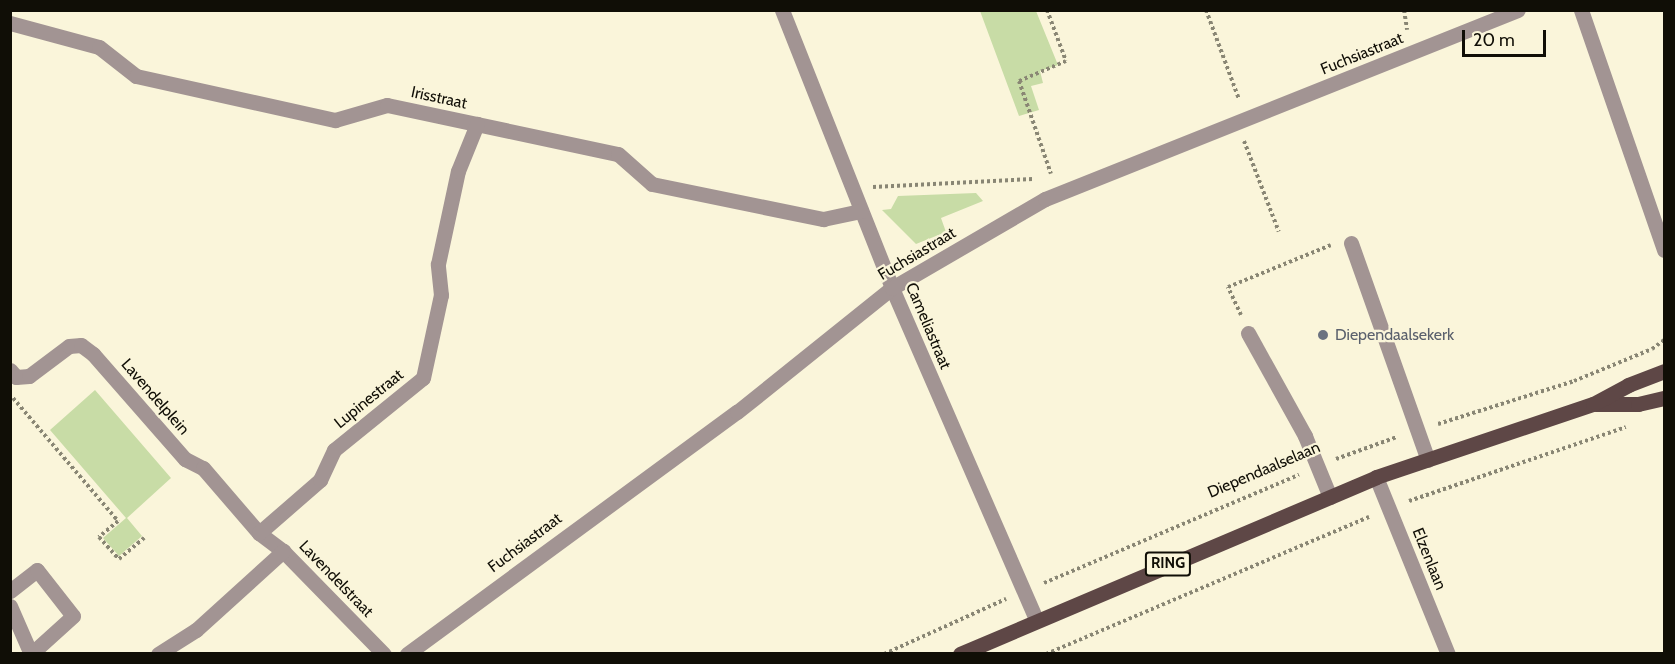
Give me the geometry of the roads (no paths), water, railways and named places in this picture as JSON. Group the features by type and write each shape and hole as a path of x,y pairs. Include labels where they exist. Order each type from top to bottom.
{"main road":[{"name":"RING","path":"960,654 1036,619 1376,477 1593,404 1628,384 1665,371"},
{"name":"RING","path":"1593,404 1638,404 1665,398"}],"street":[{"name":"Cameliastraat","path":"782,10 892,288 1036,619"},
{"name":"Fuchsiastraat","path":"407,654 737,412 892,288 1045,199 1518,10"},
{"path":"1581,10 1665,250"},
{"name":"Irisstraat","path":"10,23 99,47 136,76 324,118 335,120 387,105 618,154 652,184 823,219 861,211"},
{"name":"Lupinestraat","path":"259,533 320,480 334,450 423,378 441,295 438,264 458,171 477,124"},
{"path":"1351,243 1428,460"},
{"path":"1248,333 1319,466 1330,497"},
{"name":"Lavendelplein","path":"10,370 24,378 60,351 81,345 93,354 185,459 203,468 259,533"},
{"name":"Elzenlaan","path":"1376,477 1448,654"},
{"name":"Lavendelstraat","path":"259,533 283,551 384,654"},
{"path":"158,654 196,630 283,551"},
{"path":"10,591 38,570 73,616 31,654 10,606"}],"place":[{"name":"Diependaalsekerk","path":"1323,335"}]}
